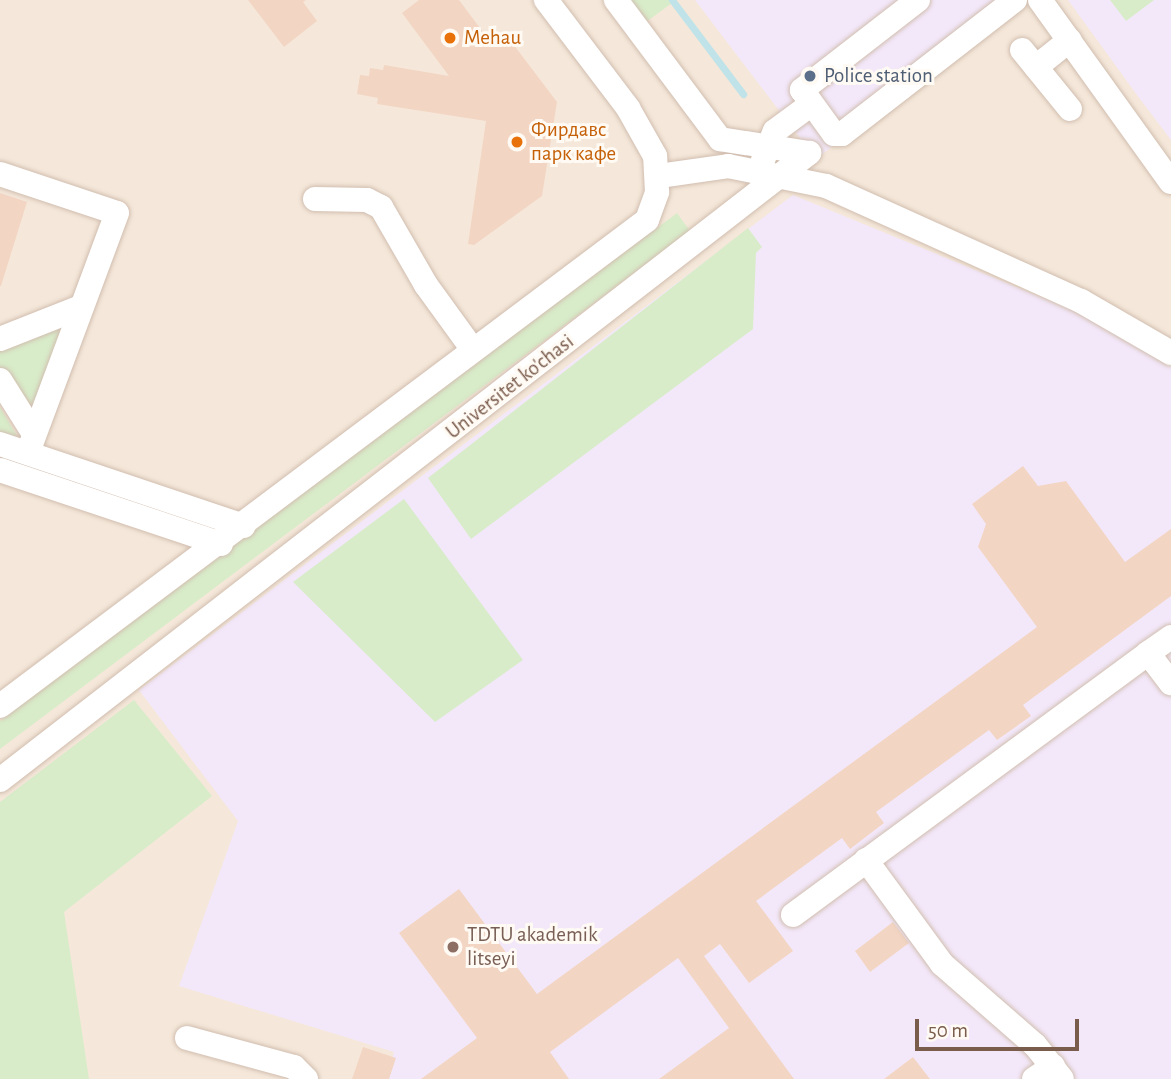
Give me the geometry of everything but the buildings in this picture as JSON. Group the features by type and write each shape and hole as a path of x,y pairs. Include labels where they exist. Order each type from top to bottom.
{"street":[{"path":"0,706 221,544 647,220 656,199 659,176 655,156 628,108 546,0"},
{"name":"Universitet ko'chasi","path":"0,780 772,173 809,153 720,139 616,0"},
{"path":"918,0 805,87 802,93 834,134 842,134 1015,0"},
{"path":"1040,0 1171,183"},
{"path":"1070,40 1029,59 1070,109"},
{"path":"772,173 767,146 775,131 810,105"},
{"path":"659,176 728,166 826,186 1069,296 1171,353"},
{"path":"0,174 117,213 31,443"},
{"path":"315,199 367,200 381,207 426,285 473,350"},
{"path":"0,340 80,307"},
{"path":"0,380 31,443"},
{"path":"0,444 31,443 244,526"},
{"path":"0,470 221,544"},
{"path":"793,915 1171,637"},
{"path":"1148,653 1171,683"},
{"path":"866,860 942,964 1050,1075"},
{"path":"187,1038 293,1067 306,1079"}],"shaded area":[{"path":"0,0 1171,0 1171,1079 0,1079"},
{"path":"695,0 1022,0 816,159"},
{"path":"1068,0 1171,0 1171,140 1137,95"},
{"path":"793,195 1075,311 1171,367 1171,1079 386,1079 394,1052 179,986 238,821 139,690"}],"green space":[{"path":"630,0 676,0 646,22"},
{"path":"1110,0 1154,0 1126,21"},
{"path":"677,213 690,231 0,749 0,721"},
{"path":"748,228 762,247 756,253 753,329 471,539 428,478"},
{"path":"62,327 31,414 0,367 0,351"},
{"path":"0,407 19,439 0,433"},
{"path":"404,499 523,660 435,722 293,582"},
{"path":"134,700 212,796 64,912 89,1079 0,1079 0,802"}],"waterway":[{"path":"672,0 743,94"}],"place":[{"name":"Mehau","path":"450,38"},
{"name":"Police station","path":"810,76"},
{"name":"Фирдавс парк кафе","path":"517,142"},
{"name":"TDTU akademik litseyi","path":"453,947"}]}
